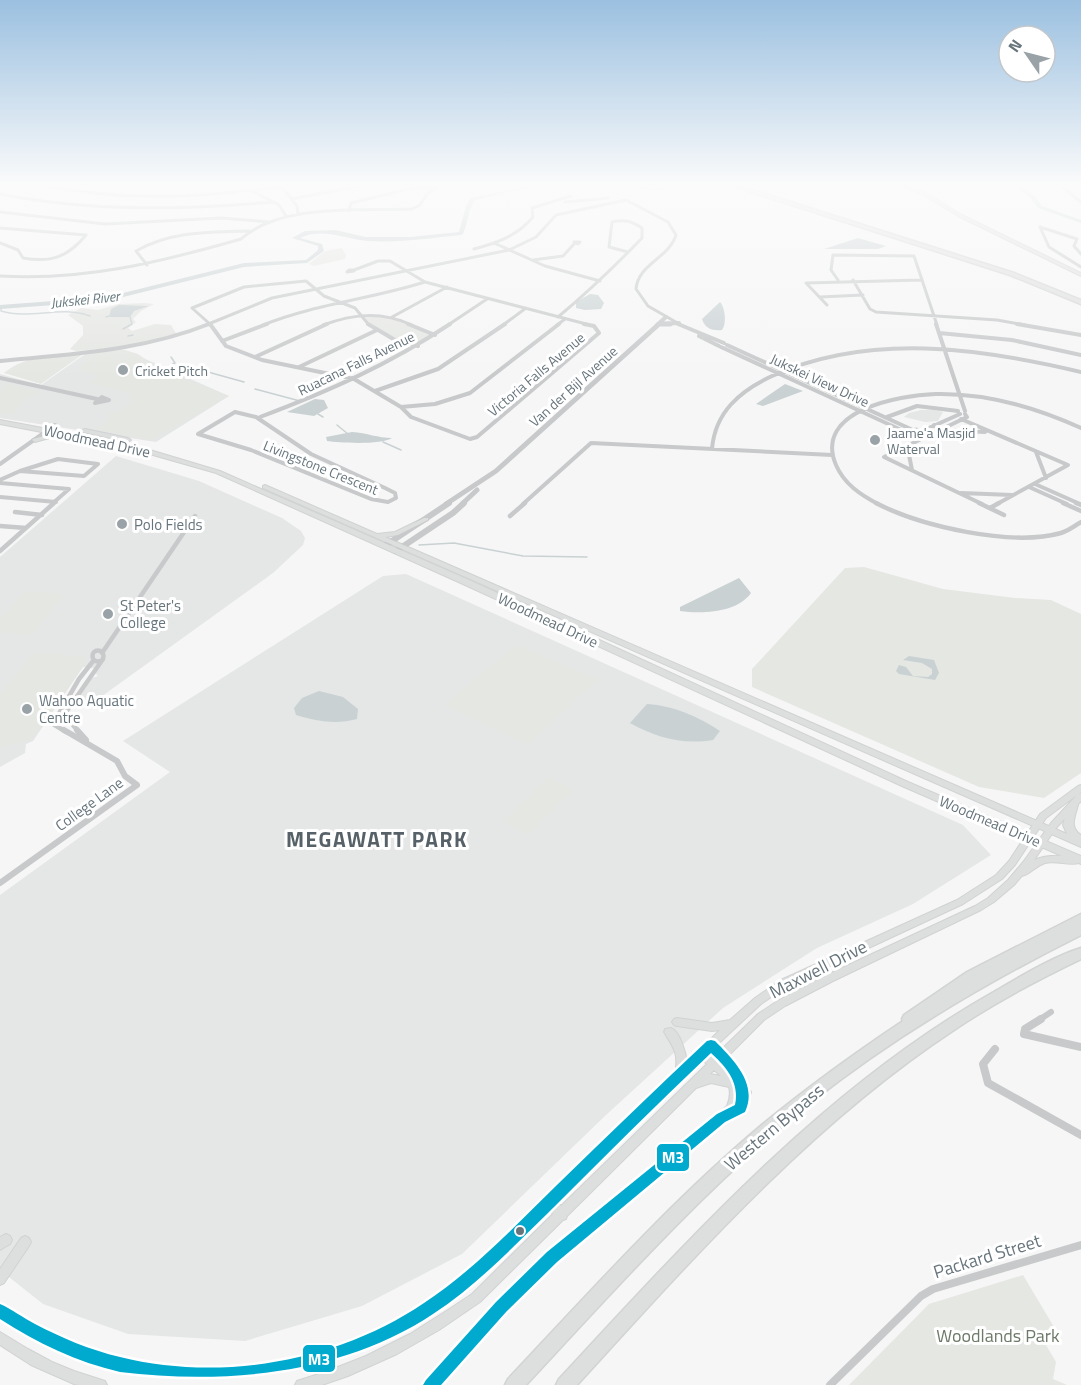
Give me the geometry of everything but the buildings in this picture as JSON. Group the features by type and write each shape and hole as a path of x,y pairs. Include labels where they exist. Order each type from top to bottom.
{"highway":[{"path":"929,248 1012,274 1081,302"},
{"path":"942,248 994,264 1081,297"},
{"path":"876,1046 921,1009 972,976 1081,919"},
{"name":"Western Bypass","path":"514,1385 722,1170 798,1105 876,1046 988,977 1081,929"},
{"name":"Western Bypass","path":"565,1385 670,1272 794,1151 874,1082 931,1038 996,997 1081,953"}],"main road":[{"path":"1025,248 1081,275"},
{"name":"Woodmead Drive","path":"0,417 131,441 190,458 231,472 368,532 387,544"},
{"name":"Woodmead Drive","path":"0,422 52,428 133,447 218,472 1050,831 1081,842"},
{"path":"35,440 68,433"},
{"path":"368,532 392,535 426,519"},
{"name":"Woodmead Drive","path":"400,549 904,784 1081,861"},
{"name":"Maxwell Drive","path":"1,1309 38,1336 72,1353 127,1368 221,1376 302,1365 347,1351 426,1311 487,1264 758,1000 784,983 960,902 986,887 1011,863 1036,824 1050,808 1081,788"},
{"name":"Maxwell Drive","path":"301,1385 363,1365 426,1333 477,1298 761,1017 782,1003 978,908 1006,890 1022,873 1050,831 1081,796"},
{"path":"1073,805 1068,827 1081,842"},
{"path":"1022,873 1031,864 1043,859 1081,861"},
{"path":"677,1022 712,1027 734,1023"},
{"path":"669,1032 681,1051 683,1066 680,1076"},
{"path":"711,1046 722,1056 742,1082 746,1096 737,1112 721,1118"},
{"path":"431,1385 501,1307 552,1257 721,1118 734,1104 738,1092 735,1084 701,1054"},
{"path":"691,1087 710,1078 735,1084"},
{"path":"549,1202 562,1215"},
{"path":"0,1279 25,1242"},
{"path":"0,1338 19,1352 51,1369 101,1385"}],"street":[{"path":"12,248 18,250 23,258 55,260 66,257 75,248"},
{"path":"143,248 136,251 147,265"},
{"path":"0,276 30,278 74,275 147,265 210,248"},
{"path":"474,249 479,248"},
{"path":"500,248 559,272 600,281"},
{"path":"0,362 134,347 210,323 262,301 512,248"},
{"path":"528,260 562,256 569,248"},
{"path":"611,248 628,252"},
{"path":"558,317 600,281 604,273 617,264 632,248"},
{"name":"Jukskei View Drive","path":"668,248 641,274 636,289 642,302 666,317 777,372 881,420 918,434"},
{"path":"1050,248 1081,267"},
{"path":"838,280 831,269 831,257 835,255 913,256 963,404 960,414 940,430"},
{"name":"Victoria Falls Avenue","path":"354,270 385,260 425,282 594,326 598,335 477,437 469,439 415,419 400,407"},
{"path":"827,305 806,283 838,280 921,280"},
{"path":"853,280 870,309 876,312 1012,322 1081,335"},
{"path":"418,346 395,340 377,330 363,321 355,308 324,296 304,281 247,287 192,307 210,323 222,341 255,357 354,379 400,407 435,404 470,393 565,319"},
{"path":"222,341 296,312 398,291 425,282"},
{"path":"392,317 447,287"},
{"path":"820,297 863,295"},
{"name":"Ruacana Falls Avenue","path":"260,417 354,379 418,346 487,299"},
{"path":"375,391 411,383 445,368 526,308"},
{"path":"255,357 334,321 360,314 392,317 415,329 435,334"},
{"name":"Van der Bijl Avenue","path":"400,549 453,513 666,317"},
{"path":"658,325 679,323"},
{"path":"299,367 377,330"},
{"name":"Jukskei View Drive","path":"695,331 707,340 783,370 887,417 918,434"},
{"path":"939,333 999,339 1081,355"},
{"path":"707,340 712,338"},
{"path":"712,449 714,430 725,409 743,392 777,372 853,353 896,349 944,350 1006,356 1081,372"},
{"path":"2,376 96,399"},
{"path":"1081,428 1034,409 960,396 907,398 866,408 843,423 831,442 832,455 840,474 865,496 888,509 933,525 982,535 1040,536 1059,534 1081,522"},
{"path":"881,420 917,406 960,414 990,432 1068,465 1035,487"},
{"name":"Livingstone Crescent","path":"235,412 260,417 313,454 370,479 394,493 396,498 385,502 371,499 251,450 198,434 235,412"},
{"path":"960,414 925,429 907,445 884,457 1004,514"},
{"path":"933,425 940,430"},
{"path":"0,464 52,428"},
{"path":"918,434 940,430 990,432"},
{"path":"510,516 591,443 832,455"},
{"path":"907,445 912,470"},
{"path":"1036,452 1046,478"},
{"path":"0,482 20,471 50,459 61,458 98,464 84,476 20,471"},
{"name":"Van der Bijl Avenue","path":"387,544 496,471"},
{"path":"0,482 69,489 0,551"},
{"path":"990,508 1029,487 1035,487 1081,511"},
{"path":"1041,489 1047,489 1081,505"},
{"path":"958,492 1013,495"},
{"path":"0,497 56,502"},
{"path":"15,512 42,515"},
{"path":"102,656 195,516"},
{"path":"0,526 26,528"},
{"path":"0,541 11,542"},
{"name":"College Lane","path":"0,883 137,785 124,777 117,761 87,741 53,723 94,660 102,656"},
{"name":"College Lane","path":"87,741 64,715 102,656"},
{"path":"1051,1012 1025,1029 1024,1034 1081,1047"},
{"path":"995,1049 983,1064 988,1083 1081,1135"},
{"name":"Packard Street","path":"830,1385 921,1296 933,1289 1081,1245"}],"shaded area":[{"path":"828,248 882,248 878,249 824,249"},
{"path":"590,294 598,295 604,303 601,309 576,308 576,302"},
{"path":"720,302 725,316 724,327 722,330 713,330 705,325 702,319"},
{"path":"119,305 149,306 134,311 130,317 109,317 111,309"},
{"path":"125,350 229,396 156,442 0,418 0,374 41,385 88,352"},
{"path":"785,384 803,391 763,406 756,404"},
{"path":"315,399 324,400 328,408 314,416 287,412"},
{"path":"921,410 943,412 938,421 925,422 904,417"},
{"path":"352,432 392,438 370,443 327,441 326,437"},
{"name":"St Peter's College","path":"116,456 199,481 282,518 301,531 305,538 303,545 273,573 98,699 79,708 75,702 92,678 98,676 95,673 99,669 83,667 33,741 26,744 25,753 0,767 0,557"},
{"path":"406,574 963,825 991,855 913,904 817,948 723,1008 606,1115 462,1254 362,1306 245,1341 128,1334 43,1304 0,1270 0,895 170,772 123,741 383,576"},
{"path":"739,578 751,593 737,605 719,611 680,611 680,607"},
{"path":"909,656 934,660 939,673 935,680 899,674 896,671 899,665 906,667 913,676 928,677 932,674 932,669 922,663 903,660"},
{"path":"319,691 343,697 358,709 357,719 341,722 296,715 294,708 302,698"},
{"path":"647,704 685,713 720,731 713,740 691,742 650,733 630,723"}],"green space":[{"path":"342,248 346,255 345,259 314,266 309,264 325,251"},
{"path":"119,304 154,304 141,311 133,319 136,322 128,328 132,331 155,324 171,325 177,335 123,347 76,351 70,349 83,335 83,326 68,315 81,308 98,310"},
{"path":"361,314 388,316 432,336 418,345 402,341 380,330"},
{"path":"125,350 138,354 170,377 183,378 229,396 150,440 95,429 110,420 108,414 120,411 131,402 131,394 90,383 98,377 78,369 93,353"},
{"path":"86,352 41,384 4,373 32,359"},
{"path":"8,384 40,392 21,402 16,414 0,413 0,391"},
{"path":"864,567 943,589 1051,600 1081,614 1081,773 1044,798 979,787 752,687 752,669 845,568"},
{"path":"24,591 64,594 32,635 0,632 0,620"},
{"path":"516,645 598,679 528,745 444,705"},
{"name":"Wahoo Aquatic Centre","path":"37,652 83,657 87,661 31,740 0,747 0,695 32,654"},
{"path":"548,777 574,789 528,835 502,822"},
{"name":"Woodlands Park","path":"1023,1275 1054,1327 1048,1329 1046,1345 1056,1362 1053,1379 1067,1385 849,1385 929,1304"}],"waterway":[{"name":"Jukskei River","path":"0,307 107,299 244,265 307,261 321,251 320,248"},
{"path":"1,307 1,311 12,313 68,312 90,316"},
{"path":"123,329 132,324 130,317"},
{"path":"128,336 133,335"},
{"path":"171,357 175,363 171,365 173,371 185,369"},
{"path":"208,372 244,382"},
{"path":"255,389 300,401"},
{"path":"318,414 323,417"},
{"path":"337,425 348,434"},
{"path":"383,442 401,450"},
{"path":"419,545 454,543 523,556 587,557"}],"transit line":[{"name":"M3","path":"0,1311 71,1349 95,1358 146,1370 199,1375 233,1374 302,1364 335,1354 399,1327 456,1289 503,1247 711,1045 725,1058 740,1081 743,1090 741,1108 721,1118 552,1257 501,1307 431,1385"}],"place":[{"name":"Cricket Pitch","path":"123,370"},
{"name":"Jaame'a Masjid Waterval","path":"875,440"},
{"name":"Polo Fields","path":"122,524"},
{"name":"St Peter's College","path":"108,614"},
{"name":"Wahoo Aquatic Centre","path":"27,709"}],"district":[{"name":"MEGAWATT PARK","path":"377,839"}]}
